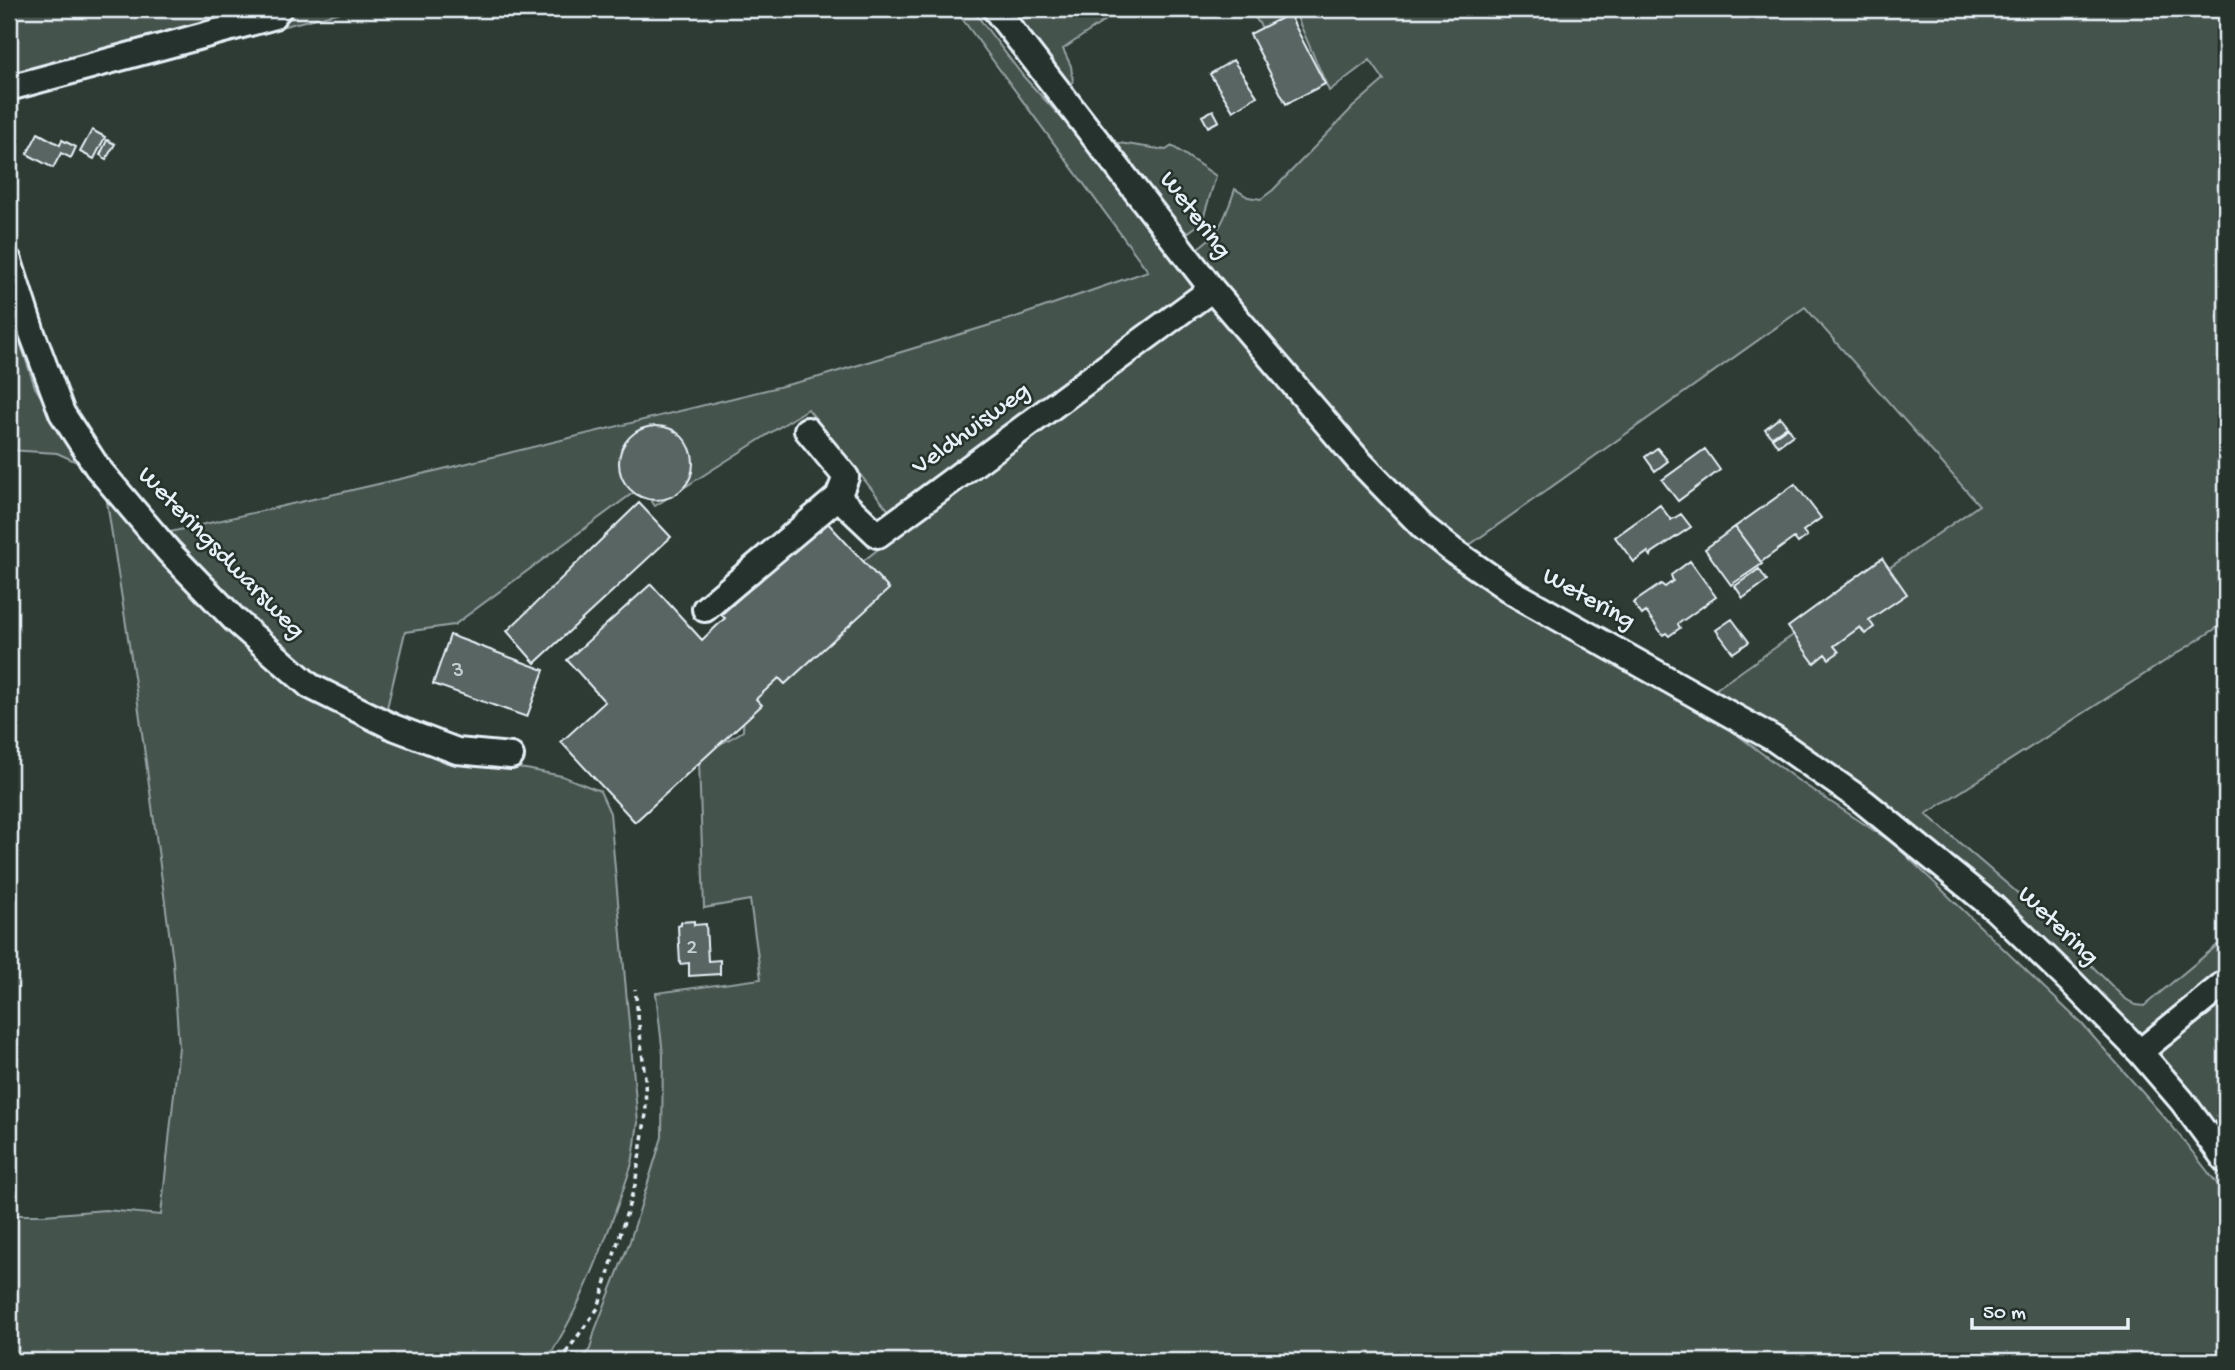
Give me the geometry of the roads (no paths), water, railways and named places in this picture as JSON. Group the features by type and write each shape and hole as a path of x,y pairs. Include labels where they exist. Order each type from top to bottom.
{"street":[{"path":"9,88 272,17 279,9"},
{"name":"Wetering","path":"995,9 1212,289 1359,461 1423,527 1452,551 1514,593 1774,739 1864,803 1994,908 2071,982 2140,1052 2182,1101 2226,1161"},
{"name":"Weteringsdwarsweg","path":"9,261 62,413 97,467 169,552 235,620 310,687 393,727 457,751 511,756"},
{"name":"Veldhuisweg","path":"838,497 878,535 1212,289"},
{"path":"705,609 838,497 846,477 807,430"},
{"path":"2140,1052 2226,982"}]}
